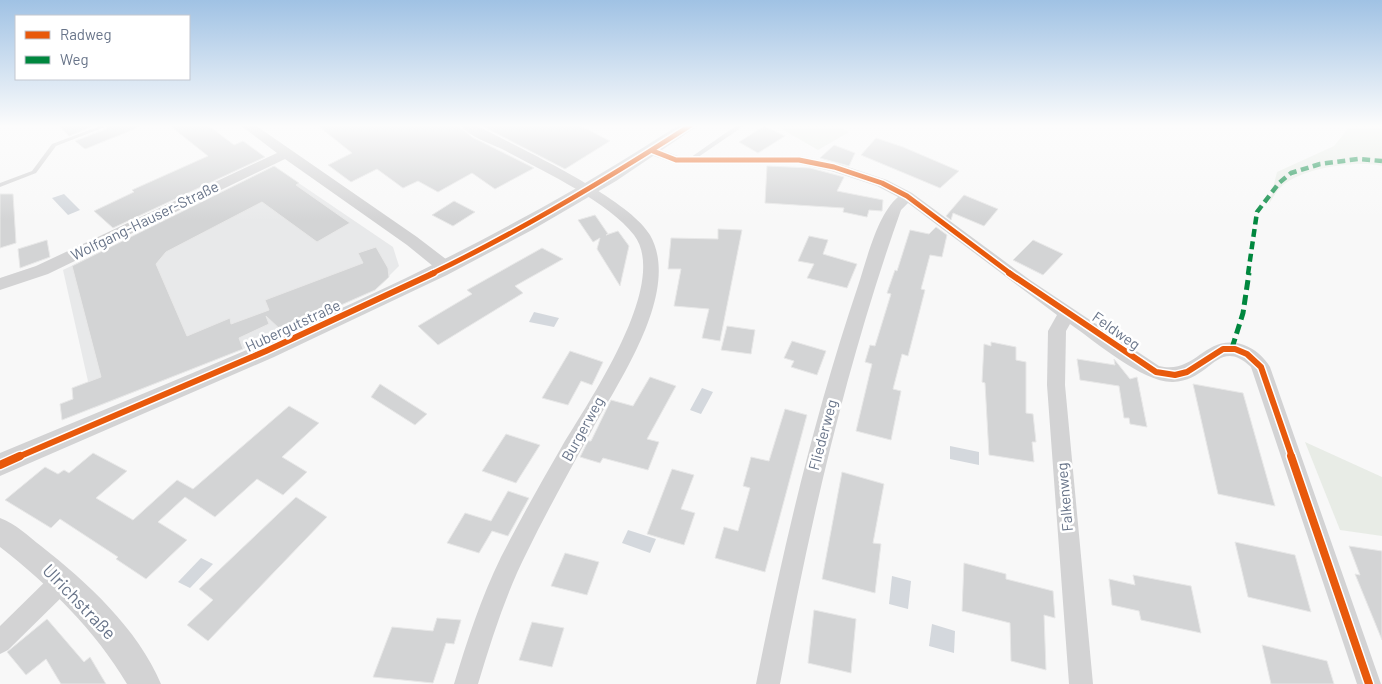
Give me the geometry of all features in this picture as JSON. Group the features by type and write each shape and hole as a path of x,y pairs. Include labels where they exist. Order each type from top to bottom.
{"street":[{"name":"Wolfgang-Hauser-Straße","path":"0,284 42,270 279,157"},
{"path":"292,157 445,267"},
{"name":"Burgerweg","path":"466,684 483,627 498,587 538,507 633,337 641,317 648,277 649,258 645,241 634,224 626,216 524,157"},
{"name":"Hubergutstraße","path":"0,465 273,349 445,267 587,192 643,157"},
{"name":"Feldweg","path":"666,157 689,161 780,160 817,163 875,180 907,196 1024,284 1160,374 1178,375 1190,371 1222,348 1232,348 1255,358 1261,366 1369,684"},
{"name":"Fliederweg","path":"768,684 803,512 841,368 889,222 898,203 907,196"},
{"name":"Falkenweg","path":"1067,313 1057,331 1056,385 1081,684"},
{"name":"Ulrichstraße","path":"0,531 31,554 62,581 110,631 145,684"},
{"path":"0,642 62,581"}],"lane":[{"path":"0,185 34,172 45,157"},
{"path":"689,161 695,157"}],"shaded area":[{"path":"1310,157 1382,157 1382,166 1371,164 1343,165 1300,175 1289,181 1279,190 1269,204 1277,172"},
{"path":"275,167 393,247 399,266 375,290 243,349 94,408 63,270"},
{"path":"64,194 80,210 68,215 52,198"},
{"path":"534,312 559,318 554,327 529,322"},
{"path":"702,388 713,392 701,414 690,410"},
{"path":"1305,442 1382,477 1382,536 1340,530"},
{"path":"950,446 979,452 979,465 950,459"},
{"path":"628,530 656,539 650,553 622,543"},
{"path":"201,558 213,564 190,588 178,582"},
{"path":"892,576 911,581 908,609 889,604"},
{"path":"932,624 955,631 954,653 929,646"}],"building":[{"path":"206,157 265,157 113,228 94,211 134,192 132,190"},
{"path":"344,157 512,157 534,168 495,189 472,173 438,192 418,181 403,188 377,169 351,182 328,165"},
{"path":"542,157 584,157 565,169"},
{"path":"821,157 853,157 849,166 820,158"},
{"path":"866,157 926,157 959,171 940,188"},
{"path":"274,166 299,183 296,185 350,223 317,242 262,202 166,252 156,264 187,336 230,318 231,324 269,310 265,300 363,263 358,253 376,247 388,268 389,277 375,290 282,331 266,316 269,324 239,338 243,349 62,420 60,404 73,399 72,388 101,377 72,266"},
{"path":"767,166 810,168 844,177 837,191 883,200 882,211 869,210 867,217 843,212 844,208 765,203"},
{"path":"0,194 13,194 16,243 0,248"},
{"path":"964,195 998,209 984,226 953,213 951,220 946,216"},
{"path":"454,201 475,212 453,226 432,215"},
{"path":"595,215 608,234 606,235 618,231 629,246 620,286 597,249 600,238 593,242 578,220"},
{"path":"936,227 947,235 942,257 930,255 921,289 925,290 908,356 902,354 893,389 901,391 891,440 856,431 872,364 865,362 870,345 875,346 891,294 887,293 895,270 897,271 910,230 929,234"},
{"path":"718,229 742,230 720,341 702,338 709,309 674,306 681,269 668,269 671,238 718,239"},
{"path":"809,236 828,240 823,254 857,264 847,288 807,278 814,264 798,261"},
{"path":"47,240 50,257 20,268 18,249"},
{"path":"1033,240 1063,254 1043,275 1013,260"},
{"path":"542,248 563,259 515,286 523,293 438,345 418,326 472,294 467,290"},
{"path":"727,326 755,330 751,354 721,350"},
{"path":"792,341 826,351 817,375 791,367 794,361 784,358"},
{"path":"991,342 1016,347 1016,360 1026,362 1026,413 1033,414 1036,442 1032,442 1034,462 989,455 985,383 982,382 984,344 991,346"},
{"path":"570,351 603,362 592,385 581,381 568,405 542,398"},
{"path":"1077,359 1115,365 1114,359 1130,379 1137,377 1147,427 1130,424 1129,418 1124,418 1119,386 1080,380"},
{"path":"650,377 676,386 647,439 659,442 648,470 603,458 600,463 580,457 588,441 591,441 611,400 633,406"},
{"path":"380,384 427,414 415,425 371,397"},
{"path":"1193,384 1243,393 1275,506 1218,494"},
{"path":"289,406 319,423 282,457 307,472 283,495 257,479 215,517 185,497 158,522 187,540 146,579 116,559 118,557 60,519 51,528 5,500 45,467 58,474 64,470 69,473 93,453 127,471 96,498 133,520 177,480 193,489"},
{"path":"785,409 807,415 765,572 715,558 724,527 738,531 750,488 743,486 751,457 769,461"},
{"path":"506,434 540,445 516,483 482,471"},
{"path":"672,469 694,475 681,509 695,513 684,545 647,534"},
{"path":"842,472 884,484 873,543 881,544 875,593 822,579"},
{"path":"508,491 529,498 508,536 492,531 479,553 447,543 465,513 491,521"},
{"path":"296,497 327,517 208,641 187,625 213,600 199,589"},
{"path":"1235,542 1295,555 1311,612 1248,597"},
{"path":"1349,546 1382,551 1382,640 1355,574 1360,575"},
{"path":"565,553 599,562 587,595 551,586"},
{"path":"964,563 1006,574 1006,579 1053,591 1055,618 1044,615 1046,670 1011,661 1010,623 962,611"},
{"path":"1133,575 1191,586 1201,633 1141,620 1139,611 1112,605 1109,579 1135,585"},
{"path":"814,610 856,619 851,673 808,663"},
{"path":"437,618 461,620 454,644 446,643 433,683 373,677 392,627 433,631"},
{"path":"47,619 84,662 90,657 106,684 61,684 46,659 26,675 7,652"},
{"path":"532,622 564,628 552,667 519,660"},
{"path":"1262,645 1327,661 1334,684 1271,684"}],"marked path":[{"path":"1232,348 1243,313 1257,212 1279,183 1291,173 1320,164 1358,159 1382,161"}],"cycle path":[{"path":"0,465 266,351 440,270 526,225 641,157"},
{"path":"668,157 676,160 799,160 834,167 882,183 907,196 1024,284 1150,370 1175,375 1193,370 1214,353 1223,349 1235,349 1247,354 1261,367 1369,684"}]}
